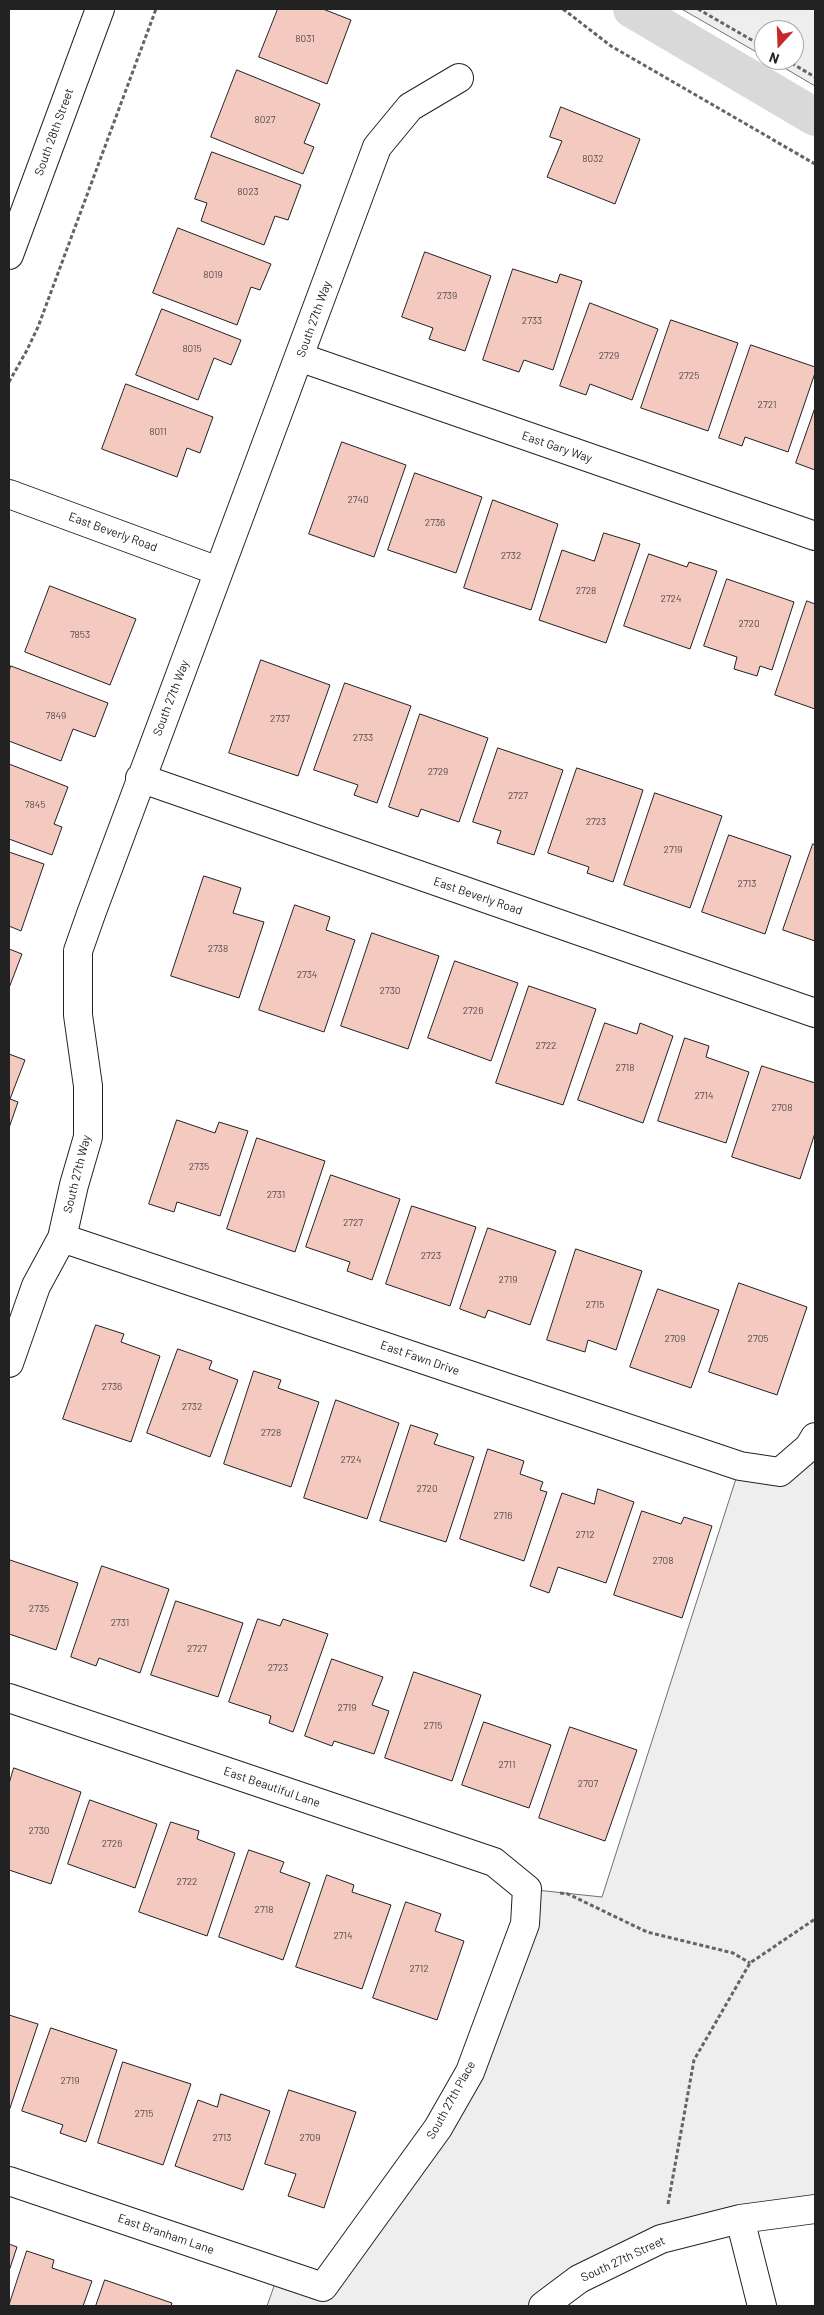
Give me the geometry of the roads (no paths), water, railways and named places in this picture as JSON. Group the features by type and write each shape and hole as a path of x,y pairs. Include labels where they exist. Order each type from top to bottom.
{"street":[{"name":"South 28th Street","path":"9,255 100,9"},
{"name":"South 27th Way","path":"9,1363 36,1286 62,1238 74,1185 88,1137 88,1086 78,1015 78,951 140,778 378,147 410,107 459,78"},
{"name":"East Gary Way","path":"299,357 815,536"},
{"name":"East Beverly Road","path":"9,494 218,571"},
{"name":"East Beverly Road","path":"140,778 815,1013"},
{"name":"East Fawn Drive","path":"62,1238 740,1466 780,1472 809,1447 815,1437"},
{"name":"East Beautiful Lane","path":"9,1698 494,1862 527,1889"},
{"name":"South 27th Place","path":"323,2286 438,2128 470,2072 525,1924 527,1889"},
{"name":"East Branham Lane","path":"9,2181 323,2286"},
{"path":"762,2306 740,2219 815,2209"},
{"name":"South 27th Street","path":"543,2306 579,2279 661,2239 740,2219"}],"waterway":[{"path":"632,9 815,117"}]}
